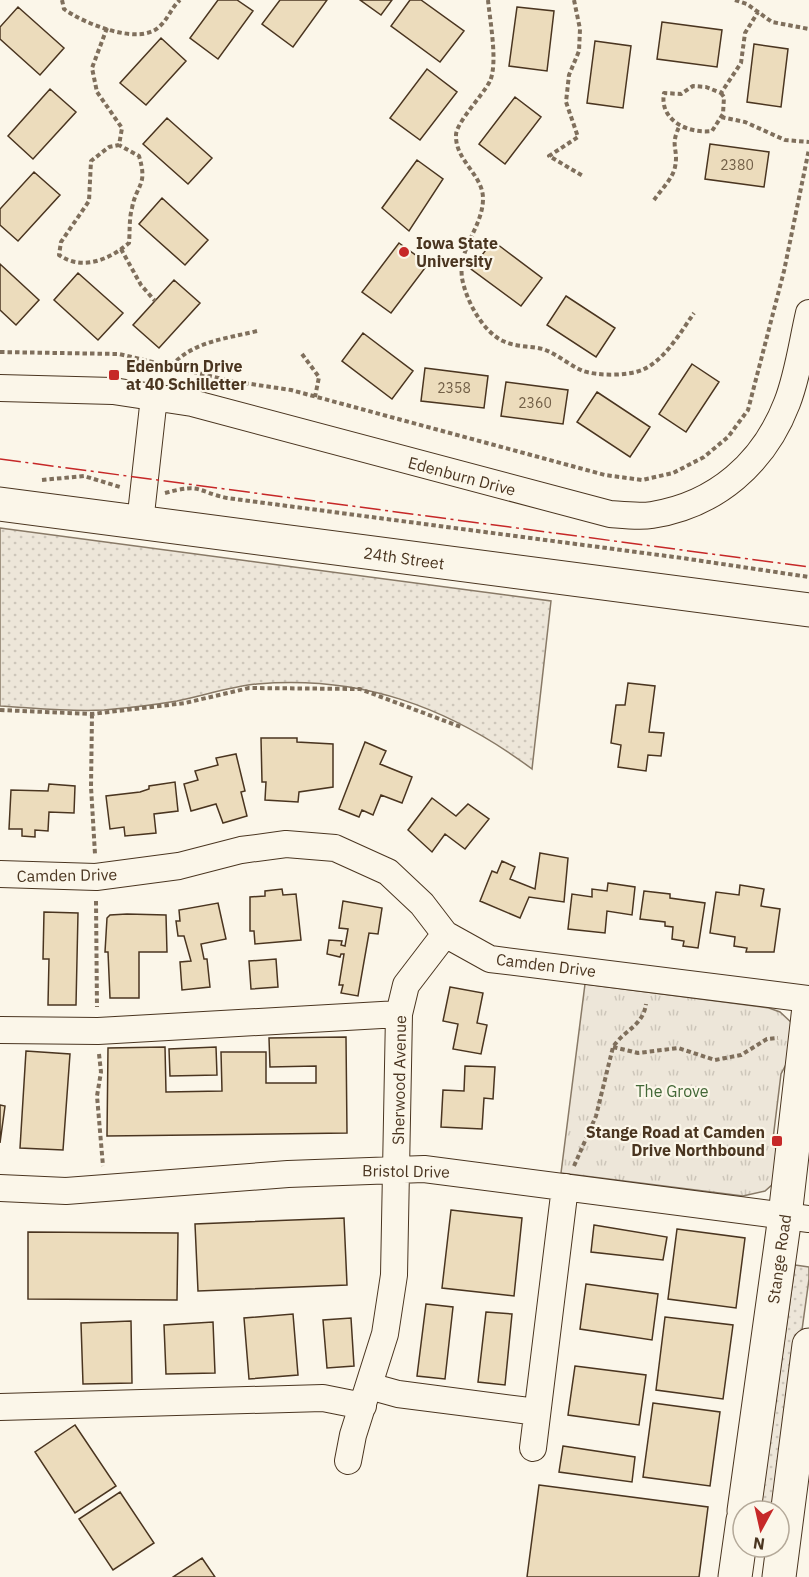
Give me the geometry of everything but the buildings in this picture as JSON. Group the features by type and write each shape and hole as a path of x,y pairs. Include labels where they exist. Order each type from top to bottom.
{"main road":[{"name":"24th Street","path":"0,504 809,610"},
{"name":"Stange Road","path":"746,1499 797,1218 809,1007"},
{"path":"779,1577 809,1345"},
{"path":"735,1577 738,1559"}],"street":[{"name":"Edenburn Drive","path":"0,388 113,391 192,403 600,512 651,515 696,502 723,488 749,466 773,434 788,402 809,313"},
{"path":"140,523 154,397"},
{"name":"Camden Drive","path":"0,874 96,877 179,866 241,850 286,844 335,848 388,872 422,904 444,934 490,959 809,999"},
{"name":"Sherwood Avenue","path":"348,1461 385,1334 394,1275 399,1014 406,985 444,934"},
{"path":"0,1030 98,1032 399,1014"},
{"name":"Bristol Drive","path":"0,1188 66,1191 288,1173 397,1168 432,1169 797,1218"},
{"path":"533,1448 568,1187"},
{"path":"0,1407 398,1394 537,1412"}],"path":[{"path":"62,0 64,9 79,20 136,36 159,27 170,9 180,0"},
{"path":"488,0 492,49 491,79 455,132 457,152 479,183 483,199 478,220 461,257 462,278 470,302 483,324 502,341 545,350 585,372 616,374 642,370 664,353 694,314"},
{"path":"574,0 580,29 579,51 569,75 566,102 578,137 549,156 583,176"},
{"path":"735,0 772,22 809,29"},
{"path":"721,93 741,63 745,33 758,12"},
{"path":"107,28 92,68 97,92 122,128 119,145"},
{"path":"693,86 706,87 721,93 724,97 721,117 712,131 695,133 668,115 663,102 664,93 681,93 693,86"},
{"path":"721,117 745,123 785,140 809,142"},
{"path":"654,200 675,171 673,139 680,125"},
{"path":"119,145 139,156 144,172 142,185 132,208 129,243 91,263 69,262 59,255 61,242 89,201 91,161 109,147 119,145"},
{"path":"0,352 119,354 170,367 315,396 605,475 642,480 673,473 704,457 728,437 748,410 784,271 809,149"},
{"path":"121,249 141,285 155,301"},
{"path":"170,367 178,358 204,342 257,331"},
{"path":"302,354 319,377 315,396"},
{"path":"31,479 84,476 107,481 126,489"},
{"path":"164,494 189,487 201,488 227,498 809,577"},
{"path":"0,710 92,714 185,703 249,688 360,689 461,727"},
{"path":"92,714 91,787 96,877 98,1032 101,1072 97,1113 105,1189"},
{"path":"568,1187 575,1162 596,1116 613,1047 619,1038 643,1018 646,1004"},
{"path":"613,1047 638,1053 678,1048 715,1060 741,1055 768,1039 781,1038"}],"green space":[{"path":"0,528 551,601 532,769 469,728 436,712 368,691 332,685 257,684 177,701 104,710 0,706"},
{"name":"The Grove","path":"585,984 769,1008 780,1012 793,1024 791,1055 781,1074 773,1139 779,1161 774,1183 765,1191 743,1196 561,1173"},
{"path":"795,1265 809,1267 779,1499 762,1499"}],"power":[{"path":"0,459 809,567"}],"place":[{"name":"Iowa State University","path":"404,252"},
{"name":"Edenburn Drive at 40 Schilletter","path":"114,375"},
{"name":"Stange Road at Camden Drive Northbound","path":"777,1141"}]}
